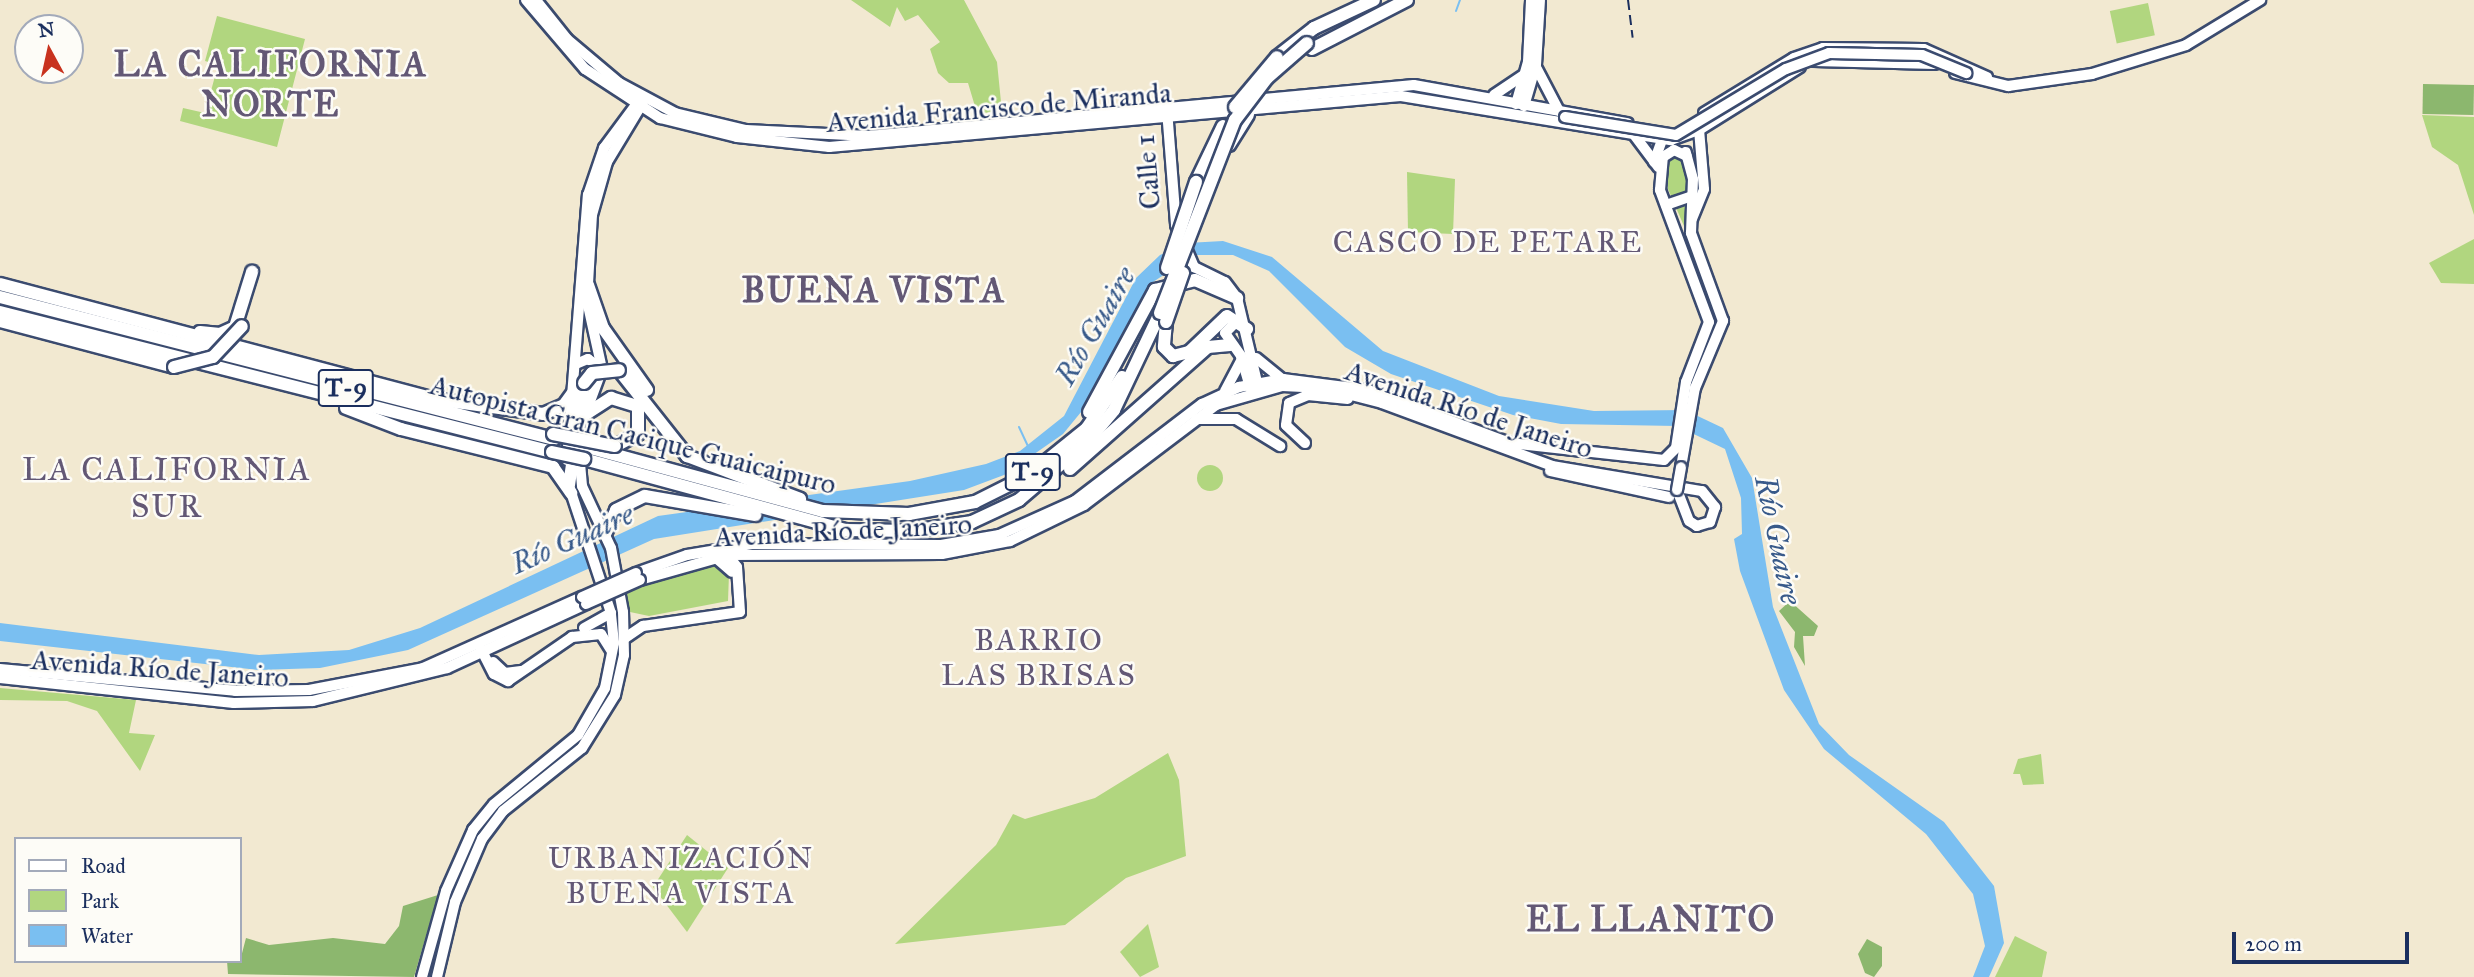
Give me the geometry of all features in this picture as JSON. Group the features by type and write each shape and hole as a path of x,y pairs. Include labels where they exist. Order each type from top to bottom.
{"highway":[{"name":"Autopista Gran Cacique Guaicaipuro","path":"583,453 828,511 909,514 975,502 1010,488 1062,450 1108,400 1160,314 1213,142 1277,57 1314,28 1374,0"},
{"name":"Autopista Gran Cacique Guaicaipuro","path":"0,297 520,431 795,522 825,527 936,530 972,522 1018,500 1067,462 1114,410 1160,314 1217,167 1257,101 1310,46 1405,0"},
{"path":"1062,450 1103,392 1150,295 1186,280 1194,267"},
{"path":"0,284 214,334 235,327 254,273 242,326 226,348 202,362 174,368 0,321"},
{"path":"1186,280 1241,314"},
{"path":"0,284 434,399 543,414 564,405 592,373 619,370 695,461 781,491 828,511"},
{"path":"588,285 603,328 643,382 660,419"},
{"name":"Autopista Gran Cacique Guaicaipuro","path":"0,312 297,388 553,442"},
{"path":"1160,314 1164,347 1176,356 1189,352 1224,317 1241,314"},
{"path":"1018,500 1076,465 1208,347 1230,345"},
{"path":"570,489 579,387"},
{"path":"297,388 401,429 552,467 570,489"},
{"path":"553,442 615,446 639,434 638,406 611,398 586,414"},
{"path":"605,534 616,510 638,497 710,503 795,522"}],"street":[{"name":"Avenida Francisco de Miranda","path":"526,0 585,69 638,106 707,132 829,147 1165,109 1401,96 1518,112 1635,136 1664,135"},
{"name":"Avenida Francisco de Miranda","path":"536,0 598,67 643,97 723,126 829,136 1165,109 1414,85 1492,95 1561,114"},
{"path":"1531,0 1531,68 1561,114 1664,135 1699,130 1822,59 1920,61 2008,86 2092,74 2186,45 2260,0"},
{"path":"1518,112 1531,68 1540,0"},
{"path":"1552,120 1561,114 1676,135 1786,69 1829,53 1922,55 1980,79 2017,81 2090,69 2182,43 2251,0"},
{"path":"1680,133 1814,50 1924,49 1980,79"},
{"path":"1492,95 1531,68"},
{"path":"437,977 471,857 503,811 598,730 614,695 625,638 623,612 616,569 605,534 580,477 586,414 602,369 588,285 601,176 643,97"},
{"path":"579,387 576,365 588,195 604,148 638,106"},
{"name":"Calle 1","path":"1165,109 1176,225 1194,267"},
{"path":"1691,220 1704,189 1699,130"},
{"path":"1680,133 1687,156 1692,196 1691,220 1723,321 1690,385"},
{"path":"1656,165 1664,135"},
{"path":"1509,447 1560,475 1674,493 1681,467 1681,437 1690,385 1709,327 1709,310 1666,205 1656,165 1635,136"},
{"path":"1656,165 1671,150 1687,156"},
{"path":"1666,205 1692,196"},
{"path":"1194,267 1225,282 1264,369 1283,379"},
{"path":"1241,314 1224,330 1230,345 1242,359 1254,387"},
{"path":"1252,347 1254,387"},
{"path":"1222,394 1242,359"},
{"path":"576,365 593,360 602,369"},
{"name":"Avenida Río de Janeiro","path":"0,678 277,704 374,690 465,661 483,648 638,576 728,551 941,545 1012,531 1075,501 1168,426 1222,394 1283,379 1340,382 1509,447"},
{"name":"Avenida Río de Janeiro","path":"751,549 942,554 1010,541 1084,505 1193,419 1254,387 1324,388 1382,403 1583,473 1697,489 1715,507 1703,526 1689,521 1674,493"},
{"path":"1305,443 1284,417 1297,397 1382,403"},
{"path":"1193,419 1236,419 1280,446"},
{"path":"1509,447 1655,461 1676,448 1681,437"},
{"path":"422,977 446,891 473,830 494,804 584,728 602,696 612,654 611,613 602,576 584,536 570,489"},
{"path":"623,612 642,621 737,609 735,570 751,549"},
{"path":"625,638 643,626 740,612 735,570 728,551"},
{"name":"Avenida Río de Janeiro","path":"638,576 716,558 728,551"},
{"path":"716,558 735,570"},
{"name":"Avenida Río de Janeiro","path":"0,669 263,693 390,676 500,645 584,601"},
{"path":"483,648 493,667 517,674 549,644 599,625 611,613"},
{"path":"465,661 481,660 513,681 559,642 590,633 603,636 612,654"},
{"path":"493,667 500,645"}],"green space":[{"path":"851,0 964,0 997,62 1002,112 977,113 968,83 949,83 938,73 930,49 940,42 918,15 905,21 897,7 890,27"},
{"path":"2148,3 2155,35 2117,43 2110,11"},
{"path":"217,16 305,39 277,147 180,121 183,108 205,113 218,65 205,61"},
{"path":"2423,84 2474,85 2473,115 2422,114"},
{"path":"2422,115 2474,117 2474,215 2458,165 2432,147"},
{"path":"1682,153 1689,176 1687,233 1668,189 1668,160"},
{"path":"1407,172 1455,179 1453,234 1408,232"},
{"path":"2474,239 2474,284 2441,283 2429,263"},
{"path":"1210,465 1219,469 1223,478 1219,487 1210,491 1201,487 1197,478 1201,469"},
{"path":"714,561 729,574 728,601 649,616 630,612 625,604 624,593 648,581"},
{"path":"1790,601 1818,626 1814,636 1803,636 1805,666 1794,647 1795,632 1779,611"},
{"path":"0,688 136,700 129,733 155,735 140,771 97,711 67,701 0,700"},
{"path":"1168,753 1179,780 1186,856 1126,878 1065,925 895,944 996,845 1013,814 1025,819 1095,798"},
{"path":"2041,754 2044,784 2023,785 2020,774 2013,774 2018,759"},
{"path":"687,835 728,868 687,932 653,887"},
{"path":"438,895 414,977 228,974 227,963 242,963 246,938 269,945 333,938 385,944 399,926 403,906"},
{"path":"1148,924 1159,967 1140,977 1120,952"},
{"path":"2015,936 2047,952 2042,977 1995,977"},
{"path":"1867,939 1882,947 1882,966 1874,977 1865,973 1858,954"}],"water":[{"name":"Río Guaire","path":"1223,241 1272,257 1383,351 1499,396 1594,411 1685,410 1723,428 1752,478 1773,607 1819,724 1849,755 1944,822 1994,886 2004,943 1989,977 1973,977 1985,946 1973,894 1926,834 1824,749 1784,690 1740,571 1734,539 1742,534 1741,498 1725,449 1677,426 1561,424 1513,415 1391,374 1345,347 1269,271 1233,255 1194,255 1153,282 1086,406 1063,434 1004,475 964,490 654,539 408,650 320,668 258,670 0,641 0,623 259,655 349,650 420,628 658,516 910,481 986,464 1020,451 1064,416 1136,278 1160,255 1187,243"}],"waterway":[{"path":"1456,11 1460,0"},
{"path":"1019,427 1028,446"}],"railway":[{"path":"1628,0 1633,38"}],"district":[{"name":"LA CALIFORNIA NORTE","path":"271,85"},
{"name":"CASCO DE PETARE","path":"1488,242"},
{"name":"BUENA VISTA","path":"874,291"},
{"name":"LA CALIFORNIA SUR","path":"167,490"},
{"name":"BARRIO LAS BRISAS","path":"1039,657"},
{"name":"URBANIZACIÓN BUENA VISTA","path":"681,875"},
{"name":"EL LLANITO","path":"1651,920"}]}
